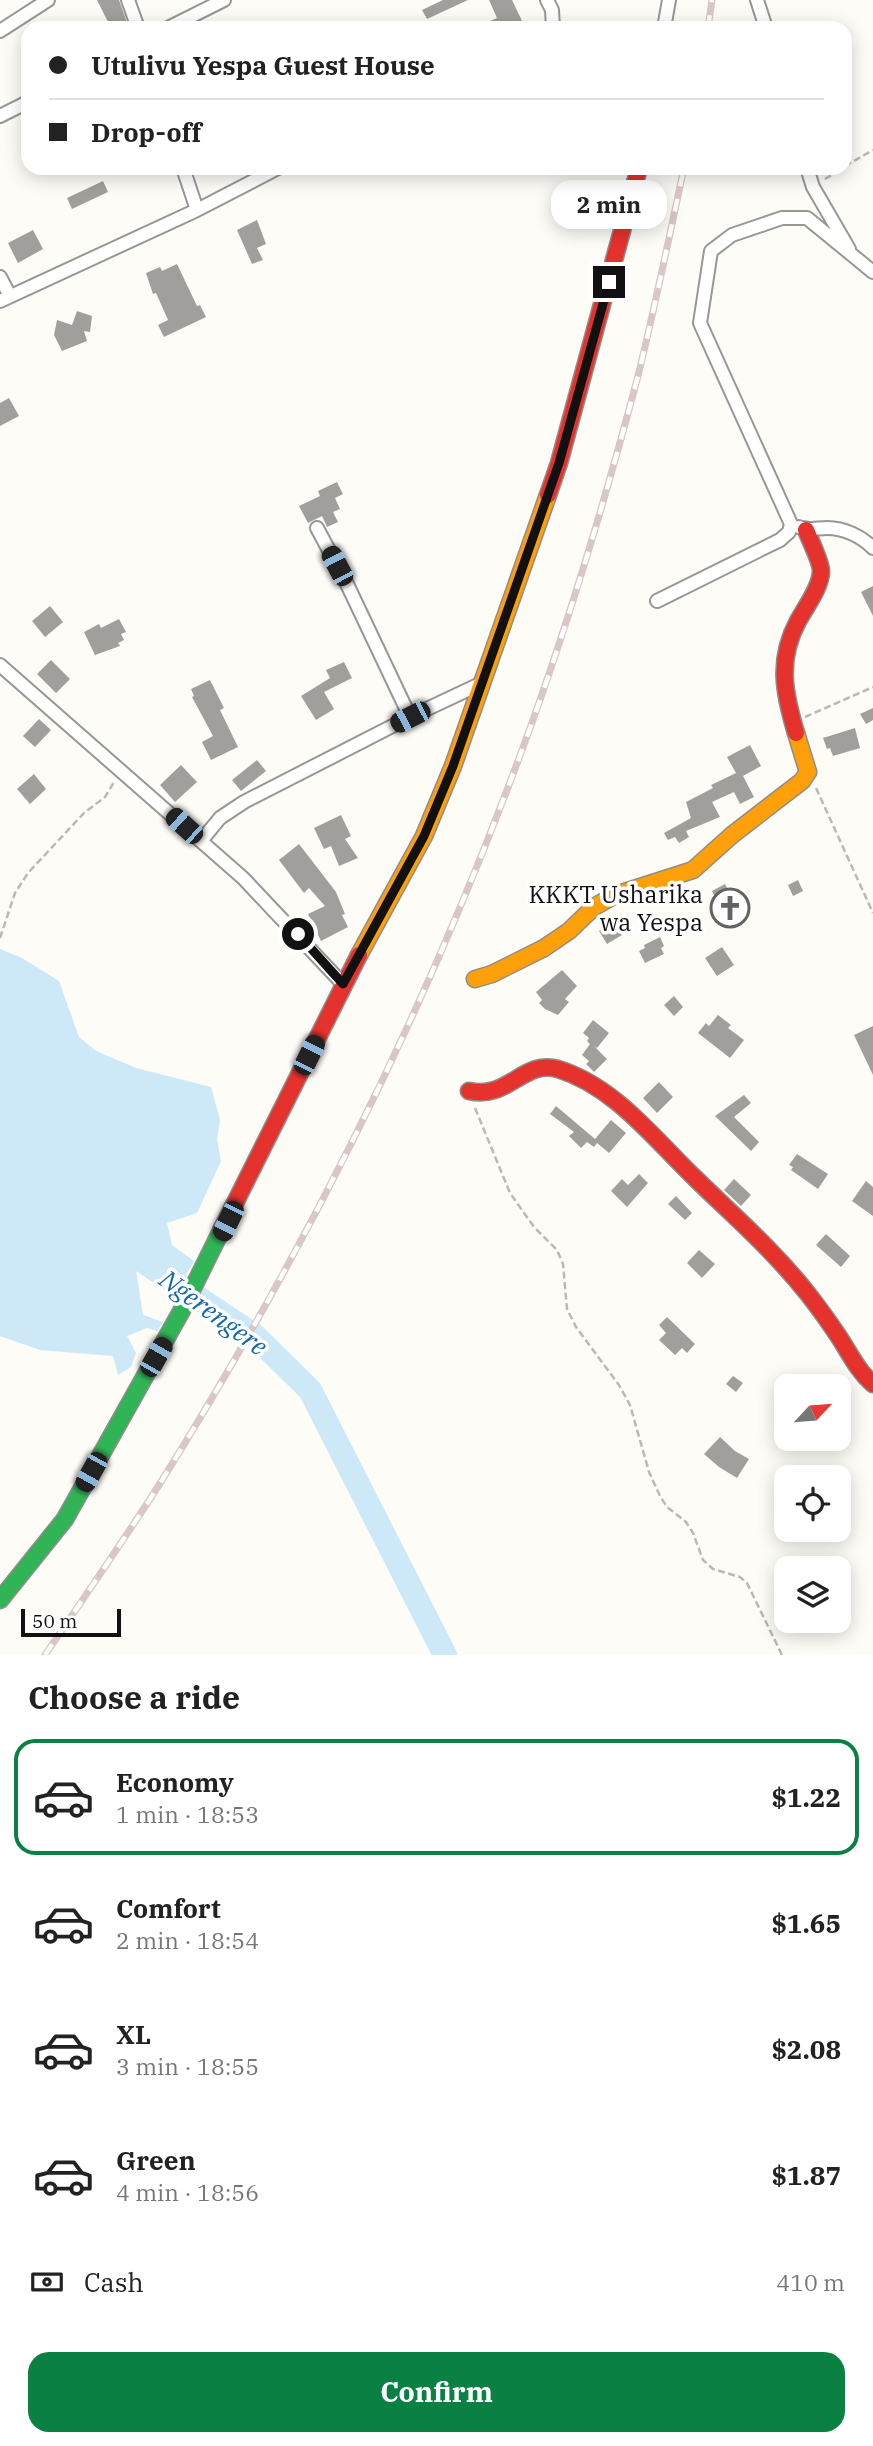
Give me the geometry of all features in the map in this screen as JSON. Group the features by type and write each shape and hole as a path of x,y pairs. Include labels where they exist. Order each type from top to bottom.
{"street":[{"path":"0,31 48,0"},
{"path":"128,0 136,21"},
{"path":"182,21 224,0"},
{"path":"547,0 552,10 553,21"},
{"path":"665,21 668,0"},
{"path":"757,0 764,21"},
{"path":"0,116 21,106"},
{"path":"185,175 197,210"},
{"path":"0,277 5,299 197,210 264,175"},
{"path":"0,1600 65,1519 182,1310 343,984 424,836 453,766 559,463 637,175"},
{"path":"809,175 813,187 853,255"},
{"path":"475,979 492,974 544,948 569,931 594,907 615,895 693,870 765,808 786,796 808,772 783,683 787,652 796,624 812,597 821,571 700,323 711,251 732,235 782,218 807,218 873,272"},
{"path":"657,601 780,540 799,527 843,530 873,548"},
{"path":"317,528 347,584 410,717"},
{"path":"0,665 243,878 343,984"},
{"path":"201,841 220,818 244,802 410,717 481,684"},
{"path":"469,1091 478,1095 490,1094 537,1069 548,1067 580,1078 599,1090 633,1116 779,1259 816,1304 857,1367 873,1384"}],"path":[{"path":"852,162 873,150"},
{"path":"813,187 832,175"},
{"path":"793,723 873,687"},
{"path":"0,938 15,893 28,873 84,813 105,797 122,771"},
{"path":"808,772 873,913"},
{"path":"469,1091 510,1192 534,1227 556,1250 563,1264 567,1309 576,1327 619,1385 629,1405 649,1472 660,1496 667,1507 686,1522 693,1533 702,1560 713,1569 740,1577 747,1583 782,1655"}],"water":[{"path":"0,949 22,958 59,981 79,1037 96,1051 136,1068 211,1087 220,1120 217,1139 221,1161 197,1213 167,1223 172,1245 194,1261 181,1284 152,1264 136,1270 143,1315 163,1322 157,1331 147,1328 127,1336 136,1353 131,1367 118,1375 113,1356 40,1350 0,1336"}],"building":[{"path":"97,0 119,0 126,21 108,21"},
{"path":"443,0 468,0 427,19 422,10"},
{"path":"489,0 512,0 522,21 490,21 497,18"},
{"path":"103,181 108,192 72,209 67,198"},
{"path":"257,220 266,244 257,248 263,260 252,264 237,230"},
{"path":"33,230 43,249 18,263 8,243"},
{"path":"177,264 197,306 200,305 206,317 164,337 158,325 168,320 156,293 153,294 146,273 160,267 162,271"},
{"path":"77,311 92,316 90,332 84,331 87,341 62,351 54,335 57,320 72,325"},
{"path":"9,398 19,416 0,426 0,403"},
{"path":"337,482 343,494 335,498 340,509 333,512 338,522 327,527 322,516 308,523 299,506 320,496 318,491"},
{"path":"873,586 873,616 861,592"},
{"path":"50,606 63,622 45,637 32,621"},
{"path":"119,619 126,632 121,634 124,640 118,643 120,646 95,655 84,632 99,624 101,628"},
{"path":"51,660 70,679 56,693 37,674"},
{"path":"344,662 352,678 324,692 334,709 316,720 301,696 330,678 326,670"},
{"path":"210,680 224,708 220,710 238,747 211,760 202,742 213,736 192,697 194,696 191,689"},
{"path":"873,708 873,720 866,724 860,714"},
{"path":"39,719 51,730 35,747 23,736"},
{"path":"855,728 860,748 833,756 823,738"},
{"path":"750,745 761,766 743,776 754,797 740,804 734,792 712,802 720,817 686,831 689,837 679,843 675,837 668,840 664,833 691,818 686,802 713,788 711,785 736,773 727,757"},
{"path":"257,760 266,771 241,791 232,780"},
{"path":"181,765 197,782 175,802 160,785"},
{"path":"34,774 46,789 30,804 17,789"},
{"path":"341,815 351,836 345,839 358,858 339,866 331,846 324,849 314,828"},
{"path":"299,844 336,892 348,927 321,941 308,914 325,906 309,888 304,893 279,860"},
{"path":"798,880 803,891 793,896 788,885"},
{"path":"725,884 737,907 745,903 750,912 728,923 712,891"},
{"path":"668,915 672,925 656,932 652,922"},
{"path":"615,922 622,935 607,944 599,931"},
{"path":"660,937 664,954 645,963 639,951 645,948 644,945"},
{"path":"722,947 734,965 717,976 705,958"},
{"path":"562,970 577,986 565,999 569,1002 558,1015 539,1003 542,1000 536,992"},
{"path":"674,996 683,1007 674,1016 664,1005"},
{"path":"718,1015 731,1025 728,1028 744,1040 730,1058 698,1033 706,1023 709,1026"},
{"path":"593,1020 609,1033 597,1048 594,1046 607,1059 594,1072 586,1064 589,1061 582,1055 590,1044 587,1041 589,1038 583,1033"},
{"path":"873,1026 873,1075 854,1035"},
{"path":"659,1082 673,1097 657,1113 643,1098"},
{"path":"744,1095 751,1103 734,1117 759,1142 751,1151 715,1116"},
{"path":"556,1106 595,1139 611,1120 626,1133 609,1153 597,1143 594,1147 587,1142 581,1148 569,1136 574,1132 550,1114"},
{"path":"797,1154 828,1174 818,1189 791,1170 793,1167 789,1165"},
{"path":"639,1174 648,1183 627,1207 611,1191 622,1179 628,1185"},
{"path":"734,1179 751,1195 741,1206 724,1190"},
{"path":"866,1181 873,1187 873,1216 852,1201"},
{"path":"676,1196 692,1213 685,1220 668,1204"},
{"path":"826,1234 850,1256 841,1267 816,1245"},
{"path":"699,1250 715,1264 702,1278 687,1263"},
{"path":"667,1317 695,1344 687,1353 682,1348 675,1355 659,1340 666,1333 659,1325"},
{"path":"733,1376 743,1383 736,1392 726,1384"},
{"path":"720,1437 749,1459 737,1478 704,1454"}],"waterway":[{"name":"Ngerengere","path":"120,1246 254,1335 310,1390 445,1655"}],"railway":[{"path":"709,21 712,0"},
{"path":"45,1655 159,1485 258,1318 350,1146 433,970 507,790 578,585 638,376 682,175"}],"traffic: fast":[{"path":"0,1600 65,1519 182,1310 222,1229"}],"traffic: slow":[{"path":"359,955 424,836 453,766 548,495"},
{"path":"475,979 492,974 544,948 569,931 594,907 615,895 693,870 732,835 802,781 808,772 796,733"}],"traffic: jam":[{"path":"548,495 637,175"},
{"path":"796,733 786,690 787,649 791,635 816,590 821,571 806,530"},
{"path":"222,1229 359,955"},
{"path":"469,1091 495,1090 535,1069 546,1067 579,1077 616,1101 782,1264 816,1305 873,1384"}],"place":[{"name":"KKKT Usharika wa Yespa","path":"730,908"}],"route":[{"path":"298,934 343,984 424,836 453,766 559,463 609,282"}]}
